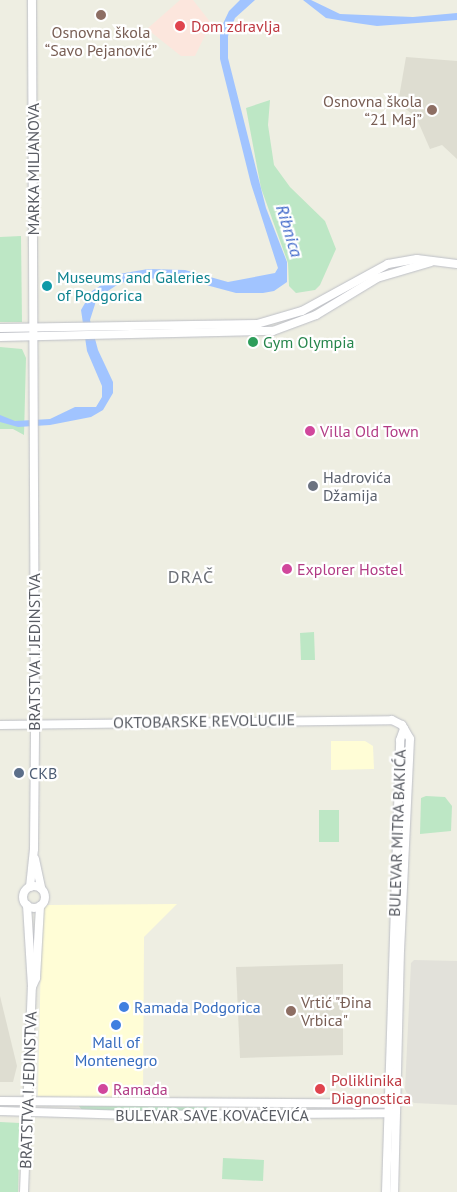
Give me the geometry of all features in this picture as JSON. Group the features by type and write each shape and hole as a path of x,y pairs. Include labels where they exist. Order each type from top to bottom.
{"street":[{"name":"MARKA MILJANOVA","path":"32,0 34,337"},
{"path":"0,328 33,328 73,332 158,331 271,322 307,308 380,267 404,260 457,264"},
{"path":"0,337 34,337 73,332"},
{"name":"BRATSTVA I JEDINSTVA","path":"30,887 34,850 35,725 34,337"},
{"name":"OKTOBARSKE REVOLUCIJE","path":"0,725 392,720 404,729"},
{"name":"BULEVAR MITRA BAKIĆA","path":"386,1192 400,740 404,729"},
{"name":"BULEVAR MITRA BAKIĆA","path":"394,1192 400,950 410,739 404,729"},
{"name":"BRATSTVA I JEDINSTVA","path":"34,850 41,888"},
{"path":"30,887 41,888 46,897 40,906 28,905 24,896 30,887"},
{"name":"BRATSTVA I JEDINSTVA","path":"24,1192 32,990 28,905"},
{"name":"BRATSTVA I JEDINSTVA","path":"32,990 36,978 40,906"},
{"name":"BULEVAR SAVE KOVAČEVIĆA","path":"0,1101 397,1104"},
{"name":"BULEVAR SAVE KOVAČEVIĆA","path":"0,1111 131,1115 397,1112"}],"shaded area":[{"name":"Dom zdravlja","path":"180,0 193,0 211,23 195,56 181,56 147,29"},
{"name":"Osnovna škola “21 Maj”","path":"406,57 457,61 457,159 442,145 430,149 416,117 398,103"},
{"path":"331,741 365,741 373,746 374,769 331,770"},
{"name":"Ramada Podgorica","path":"177,904 144,937 143,1099 38,1096 42,909 46,905"},
{"path":"414,960 457,961 457,1105 414,1103 409,1099 405,1089 411,963"},
{"name":"Vrtić \"Đina Vrbica\"","path":"343,964 343,1055 240,1058 236,967"},
{"path":"0,996 17,1066 13,1082 0,1082"}],"green space":[{"path":"270,100 268,125 274,165 290,187 325,221 336,249 320,285 315,290 296,293 289,286 288,263 261,188 246,108"},
{"path":"21,236 22,322 0,322 0,237"},
{"path":"0,347 22,349 26,358 24,435 13,429 0,429"},
{"path":"314,632 315,660 301,660 300,633"},
{"path":"426,796 445,797 452,806 451,831 420,834 421,798"},
{"path":"319,810 339,810 339,842 319,842"},
{"path":"79,1106 213,1107 213,1111 82,1110"},
{"path":"0,1122 20,1123 18,1192 0,1192"},
{"path":"223,1158 264,1160 263,1181 222,1179"}],"water":[{"path":"240,0 255,0 235,18 228,36 228,58 266,208 287,262 287,282 274,291 263,293 236,293 195,282 162,278 129,280 117,285 97,298 90,320 98,350 113,382 113,393 103,410 91,417 50,425 18,427 0,422 0,415 15,421 50,419 75,407 96,407 102,397 102,386 87,351 81,310 92,291 119,274 148,269 185,270 228,282 275,273 278,268 251,184 220,59 220,30 229,11"},
{"path":"303,0 311,0 340,14 413,17 457,13 457,20 377,26 326,18"}],"place":[{"name":"Osnovna škola “Savo Pejanović”","path":"101,15"},
{"name":"Dom zdravlja","path":"180,26"},
{"name":"Osnovna škola “21 Maj”","path":"432,110"},
{"name":"Museums and Galeries of Podgorica","path":"47,286"},
{"name":"Gym Olympia","path":"253,342"},
{"name":"Villa Old Town","path":"310,431"},
{"name":"Hadrovića Džamija","path":"313,486"},
{"name":"Explorer Hostel","path":"287,569"},
{"name":"CKB","path":"19,773"},
{"name":"Ramada Podgorica","path":"124,1007"},
{"name":"Vrtić \"Đina Vrbica\"","path":"291,1011"},
{"name":"Mall of Montenegro","path":"116,1025"},
{"name":"Ramada","path":"103,1089"},
{"name":"Poliklinika Diagnostica","path":"320,1089"}],"district":[{"name":"DRAČ","path":"191,577"}],"water label":[{"name":"Ribnica","path":"289,231"}]}
